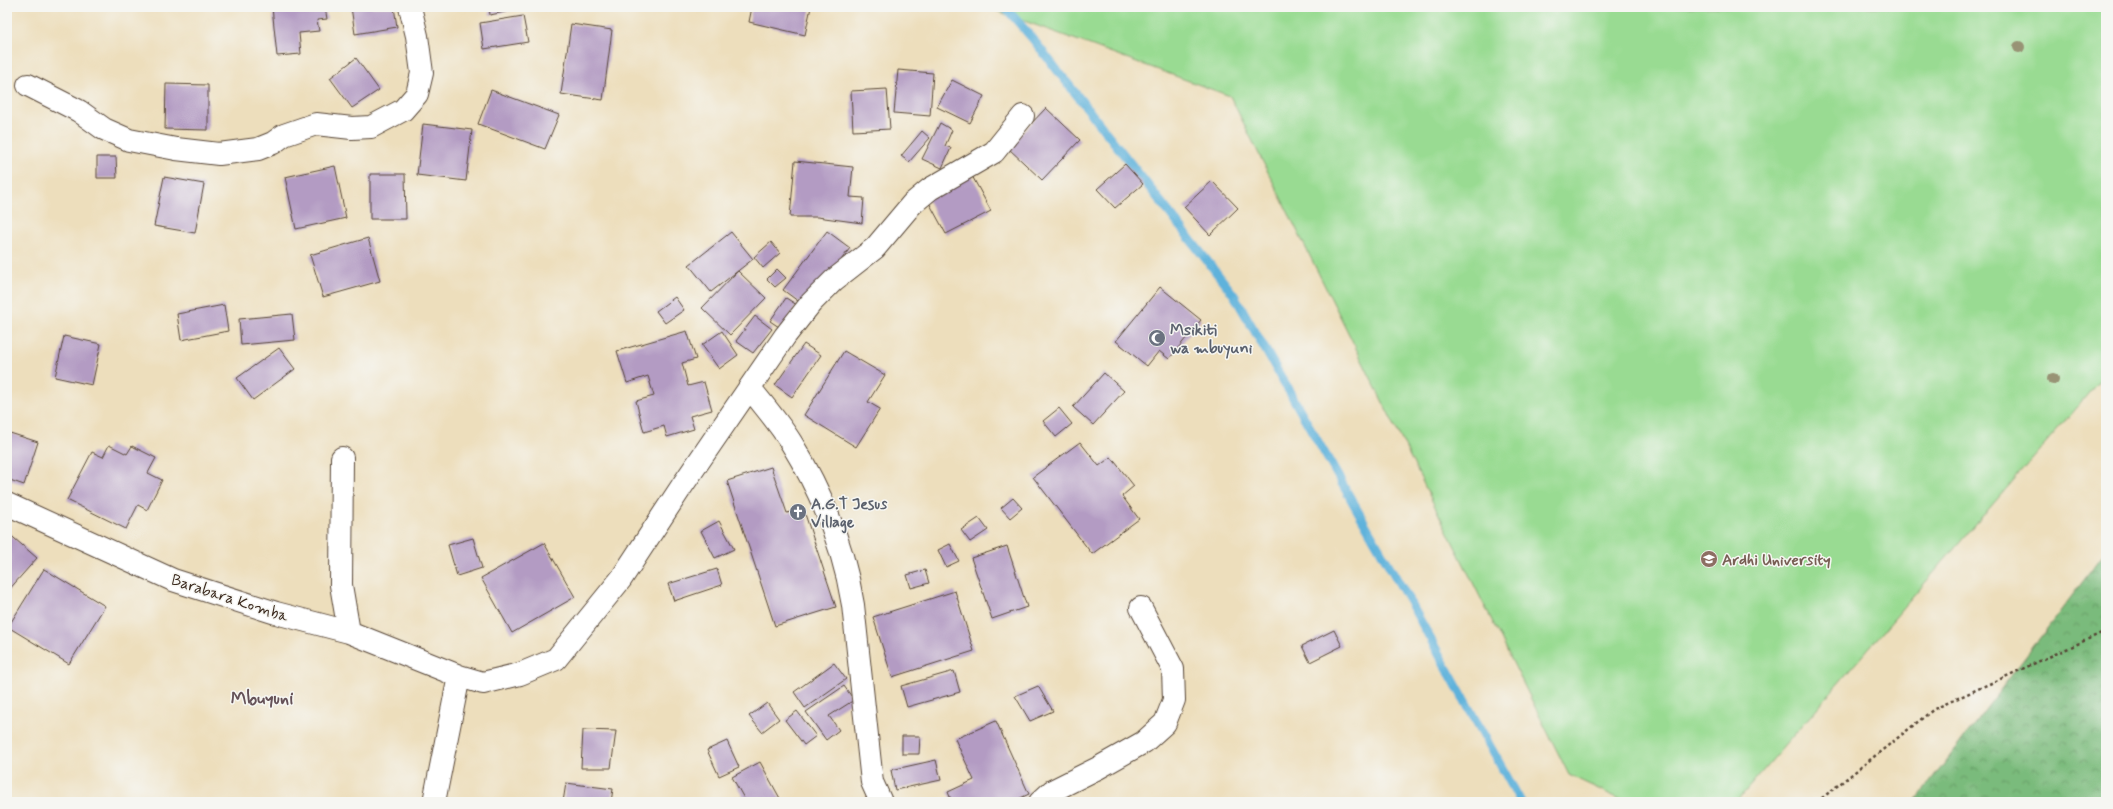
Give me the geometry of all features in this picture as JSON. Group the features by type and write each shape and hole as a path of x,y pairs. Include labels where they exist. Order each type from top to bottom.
{"street":[{"path":"28,85 79,111 104,128 129,140 176,149 219,154 258,149 273,143 284,135 316,124 352,128 371,127 403,110 417,94 422,73 417,36 410,7"},
{"name":"Barabara Komba","path":"7,504 173,580 276,613 349,632 459,676 483,683 520,674 556,659 621,579 684,482 750,388 784,336 812,303 834,280 875,248 912,204 930,189 994,152 1023,116"},
{"path":"750,388 792,442 821,496 850,582 872,782 881,802"},
{"path":"342,458 340,578 349,632"},
{"path":"1040,802 1052,791 1098,768 1144,742 1165,723 1174,700 1173,669 1141,608"},
{"path":"434,802 459,676"}],"path":[{"path":"1817,802 1934,709 2106,631"}],"green space":[{"name":"Ardhi University","path":"986,7 2106,7 2106,373 1736,802 1626,802 1569,775 1230,96"},
{"path":"2106,551 2106,802 1915,802"}],"building":[{"path":"272,7 325,7 327,19 317,20 319,31 299,33 301,54 277,56"},
{"path":"351,7 394,7 397,27 355,34"},
{"path":"489,7 523,7 524,8 490,15"},
{"path":"752,7 811,7 805,35 749,22"},
{"path":"523,16 528,42 484,49 480,23"},
{"path":"571,24 612,30 603,100 561,94"},
{"path":"356,58 379,90 352,108 330,78"},
{"path":"898,70 933,73 930,116 894,113"},
{"path":"952,80 984,96 970,123 937,107"},
{"path":"166,84 208,85 208,130 165,129"},
{"path":"887,89 890,129 853,131 851,91"},
{"path":"491,90 559,115 545,149 478,124"},
{"path":"1046,108 1080,140 1042,180 1008,148"},
{"path":"940,123 952,130 945,146 951,148 942,168 922,159"},
{"path":"423,124 472,130 466,181 417,175"},
{"path":"922,131 930,138 909,162 901,156"},
{"path":"97,157 116,157 117,178 97,178"},
{"path":"795,161 853,167 850,197 864,198 862,223 817,217 790,217"},
{"path":"1125,164 1143,184 1115,208 1097,189"},
{"path":"335,166 346,218 296,229 285,177"},
{"path":"370,174 405,174 406,219 370,219"},
{"path":"971,174 991,211 946,234 926,197"},
{"path":"164,177 204,184 195,233 154,226"},
{"path":"1212,181 1238,208 1210,235 1184,207"},
{"path":"827,231 850,248 806,307 783,290"},
{"path":"731,232 753,259 711,292 689,265"},
{"path":"368,238 380,281 323,297 310,255"},
{"path":"771,242 780,253 763,268 754,257"},
{"path":"777,269 786,278 775,287 767,279"},
{"path":"738,271 766,298 730,335 702,308"},
{"path":"1160,287 1201,320 1169,359 1159,351 1147,366 1116,341"},
{"path":"675,297 684,310 665,323 656,311"},
{"path":"786,298 797,305 782,329 770,321"},
{"path":"224,305 228,331 181,340 177,314"},
{"path":"292,314 295,340 241,345 239,319"},
{"path":"755,316 772,329 753,353 736,341"},
{"path":"687,331 696,359 682,363 688,386 704,382 712,410 690,416 694,429 667,437 664,426 644,432 636,401 654,396 648,376 627,383 617,351"},
{"path":"722,331 738,355 719,369 702,345"},
{"path":"64,336 101,344 92,385 55,377"},
{"path":"804,344 821,355 792,397 775,385"},
{"path":"279,348 295,369 253,400 237,378"},
{"path":"844,351 885,375 868,402 880,409 856,447 804,415"},
{"path":"1104,373 1124,391 1093,425 1073,407"},
{"path":"1059,408 1072,424 1056,437 1043,421"},
{"path":"7,432 38,442 24,485 7,479"},
{"path":"1080,442 1099,466 1111,457 1134,486 1122,496 1139,519 1092,554 1033,477"},
{"path":"109,445 127,454 132,446 156,458 148,473 162,480 147,510 138,505 126,529 67,500 92,452 103,457"},
{"path":"771,467 787,513 803,508 836,607 775,626 727,481"},
{"path":"1013,498 1022,508 1010,518 1001,508"},
{"path":"979,518 988,530 970,542 961,530"},
{"path":"719,521 734,549 715,558 701,531"},
{"path":"7,532 37,558 7,592"},
{"path":"473,538 482,568 457,576 448,545"},
{"path":"544,543 575,597 512,633 481,578"},
{"path":"950,544 959,561 946,567 938,550"},
{"path":"1007,546 1027,607 992,619 971,558"},
{"path":"44,569 105,606 69,664 8,627"},
{"path":"717,569 722,585 674,601 668,584"},
{"path":"925,570 929,583 911,588 907,575"},
{"path":"955,591 974,651 892,677 873,617"},
{"path":"1334,630 1342,646 1310,662 1302,646"},
{"path":"834,663 846,679 805,708 794,692"},
{"path":"954,671 960,692 907,707 901,686"},
{"path":"844,686 854,700 829,716 839,730 826,740 806,712"},
{"path":"1038,686 1053,711 1030,721 1015,696"},
{"path":"767,703 779,719 762,732 749,716"},
{"path":"797,711 816,736 804,745 785,720"},
{"path":"996,721 1029,794 1012,802 952,802 948,792 974,780 955,739"},
{"path":"583,730 616,731 611,768 581,768"},
{"path":"902,736 920,736 919,754 902,754"},
{"path":"727,741 739,767 719,776 707,750"},
{"path":"936,760 941,780 895,790 891,770"},
{"path":"760,762 782,802 746,802 732,777"},
{"path":"566,783 613,789 611,802 563,802"}],"waterway":[{"path":"1005,7 1032,38 1234,295 1410,602 1521,802"}],"place":[{"name":"Msikiti wa mbuyuni","path":"1157,338"},
{"name":"A.G.T Jesus Village","path":"798,512"},
{"name":"Ardhi University","path":"1709,559"}],"district":[{"name":"Mbuyuni","path":"262,698"}]}
